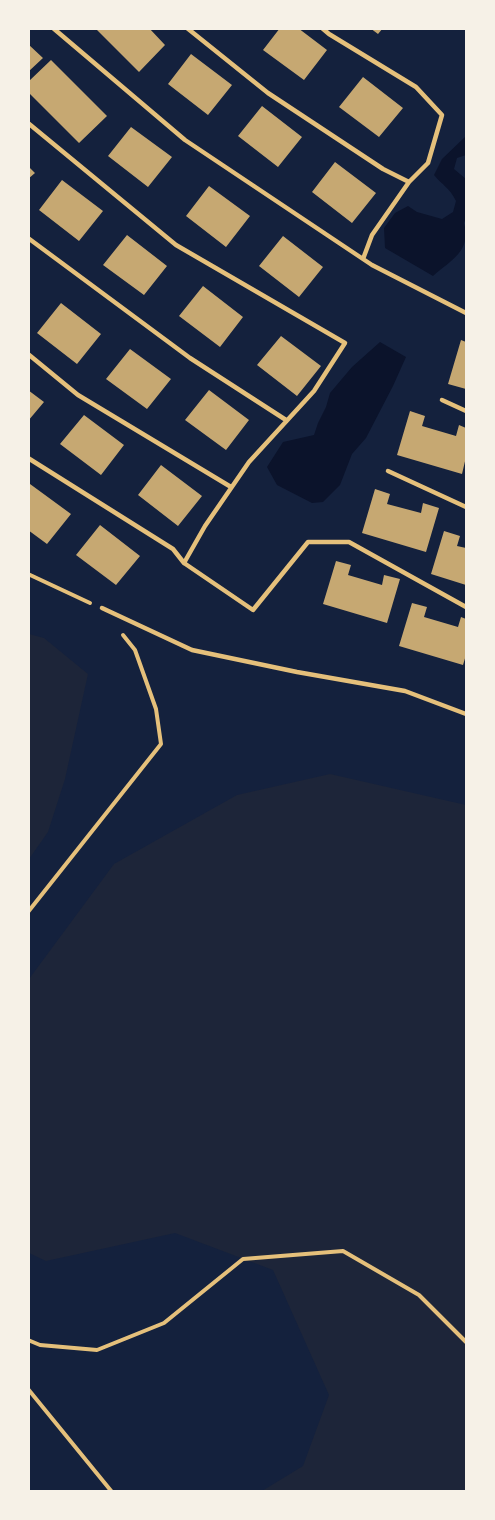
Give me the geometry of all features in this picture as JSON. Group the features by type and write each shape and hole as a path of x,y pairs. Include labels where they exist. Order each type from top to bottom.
{"lane":[{"path":"53,28 185,140 372,265 466,314"},
{"path":"188,28 268,93 383,169 409,182"},
{"path":"322,28 416,87 442,115 428,163 409,182 372,235 363,259"},
{"path":"28,123 176,245 345,343 314,391 249,462 205,526 184,563"},
{"path":"28,238 190,358 286,420"},
{"path":"28,354 78,395 231,487"},
{"path":"442,400 466,411"},
{"path":"28,458 173,549 184,563 253,610 308,542 349,542 466,607"},
{"path":"388,471 466,507"},
{"path":"102,608 192,650 405,691 466,714"}],"path":[{"path":"28,574 102,608"},
{"path":"28,912 161,744 156,709 135,650 122,633"},
{"path":"28,1340 40,1344 98,1350 164,1323 243,1259 343,1251 419,1295 466,1342"},
{"path":"28,1389 112,1491"}],"shaded area":[{"path":"466,136 466,155 457,158 454,169 466,179 465,241 453,260 433,276 385,248 384,228 395,213 408,206 417,212 442,219 453,212 456,201 434,175 442,159"},
{"path":"380,342 406,357 366,438 352,454 340,485 323,502 312,503 277,485 267,467 283,442 314,435 330,393 352,367"},
{"path":"29,634 44,638 88,674 65,779 48,832 29,859"},
{"path":"330,774 466,805 466,1491 262,1491 303,1466 329,1395 273,1270 175,1233 46,1261 29,1253 29,979 114,864 237,795"}],"building":[{"path":"95,28 149,28 165,45 139,72"},
{"path":"280,28 298,28 327,50 304,80 263,50"},
{"path":"370,28 383,28 378,34"},
{"path":"28,44 43,58 28,72"},
{"path":"191,54 232,85 208,115 168,84"},
{"path":"51,60 107,116 79,143 28,92 28,82"},
{"path":"363,77 403,108 379,137 339,107"},
{"path":"262,106 302,137 278,167 238,136"},
{"path":"131,127 172,157 148,187 108,156"},
{"path":"335,162 376,193 352,223 312,192"},
{"path":"28,166 35,173 28,179"},
{"path":"62,180 103,211 79,241 39,210"},
{"path":"209,186 250,216 226,247 186,216"},
{"path":"127,235 167,266 144,295 103,265"},
{"path":"283,236 323,267 299,297 259,266"},
{"path":"203,286 243,317 220,347 179,316"},
{"path":"61,303 101,334 77,364 37,333"},
{"path":"281,336 321,366 297,396 257,365"},
{"path":"461,340 466,342 466,389 448,384"},
{"path":"130,349 171,379 147,409 106,379"},
{"path":"28,390 44,402 28,421"},
{"path":"209,390 249,420 226,450 185,420"},
{"path":"410,411 425,416 422,426 456,436 459,425 466,428 466,457 462,474 397,455"},
{"path":"84,415 124,445 101,475 60,444"},
{"path":"161,465 202,496 178,526 138,495"},
{"path":"30,484 71,514 47,544 28,530 28,486"},
{"path":"375,489 390,494 387,504 421,513 423,503 439,508 426,552 362,533"},
{"path":"100,525 140,556 116,585 76,555"},
{"path":"444,531 460,536 457,546 466,548 466,585 431,574"},
{"path":"336,561 351,565 348,575 382,585 384,575 400,579 387,623 323,604"},
{"path":"412,603 427,607 424,617 458,627 461,617 466,619 466,655 463,665 399,646"}]}
